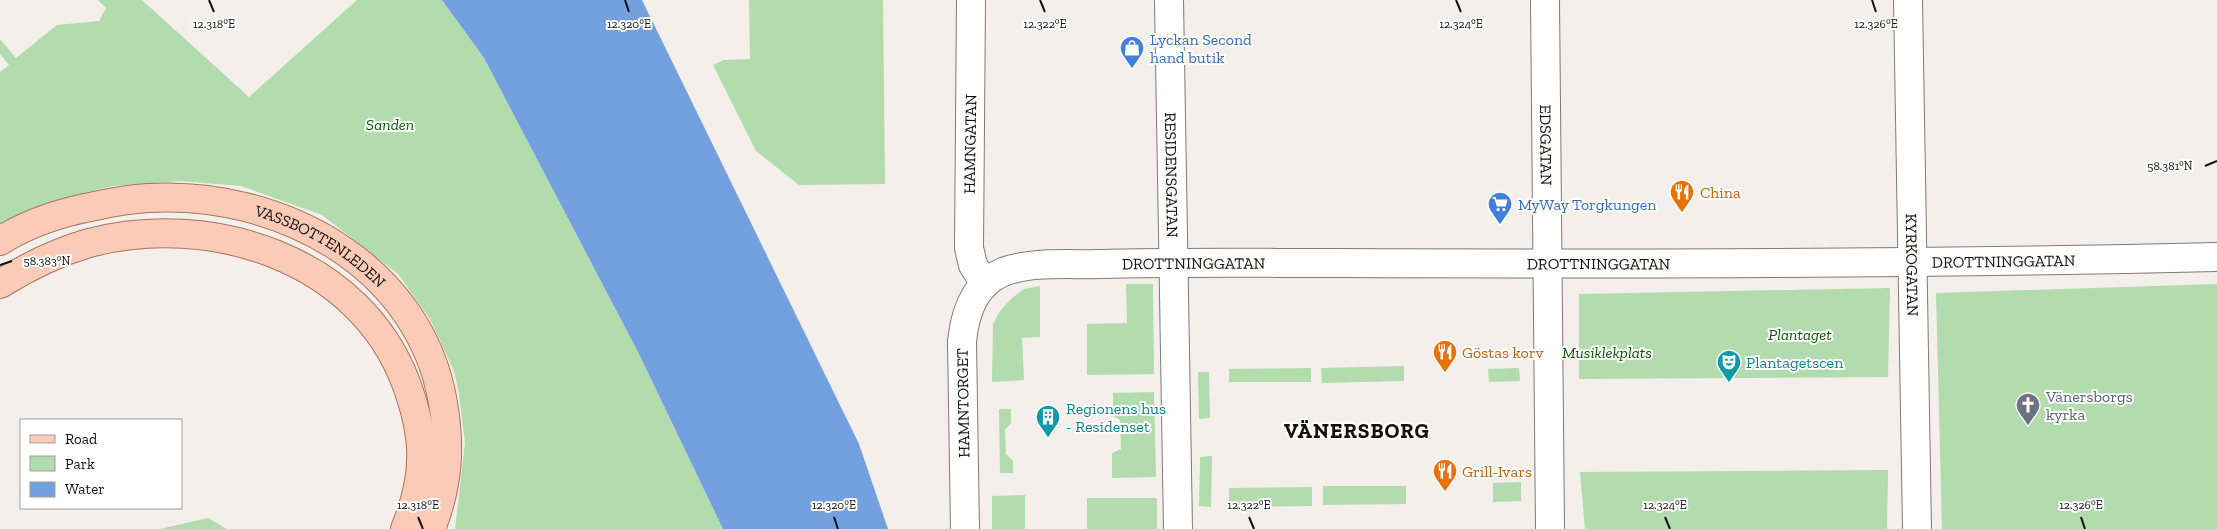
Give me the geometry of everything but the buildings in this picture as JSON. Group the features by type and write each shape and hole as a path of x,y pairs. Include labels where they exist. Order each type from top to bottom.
{"main road":[{"name":"VASSBOTTENLEDEN","path":"0,241 28,227 81,209 148,198 180,198 234,205 257,211 314,232 334,243 361,263 390,291 419,333 437,374 447,427 448,459 444,489 435,526"},
{"name":"VASSBOTTENLEDEN","path":"0,284 21,271 89,243 128,236 166,233 204,235 240,242 276,254 310,270 339,290 364,314 383,338 400,368 418,416 421,460 419,488 405,529"}],"street":[{"name":"HAMNGATAN","path":"972,0 970,248 974,265 985,284"},
{"name":"RESIDENSGATAN","path":"1169,0 1178,529"},
{"name":"EDSGATAN","path":"1545,0 1550,529"},
{"name":"KYRKOGATAN","path":"1908,0 1917,529"},
{"name":"DROTTNINGGATAN","path":"985,284 1000,273 1040,266 1174,262 1547,264 2030,262 2217,257"},
{"name":"HAMNTORGET","path":"965,529 962,341 964,318 973,299 985,284"}],"green space":[{"name":"Sanden","path":"98,0 142,0 249,97 357,0 442,0 484,58 638,352 723,529 455,529 465,443 454,371 430,319 398,274 322,215 241,186 180,181 112,186 44,204 0,224 0,72 9,65 0,54 0,39 16,58 57,25 99,21 106,8"},
{"path":"749,0 883,0 885,184 799,185 756,151 713,65 724,60 750,59"},
{"path":"1126,284 1153,284 1154,374 1087,375 1087,324 1127,323"},
{"path":"2217,284 2217,529 1942,529 1936,293"},
{"path":"1040,286 1040,337 1022,338 1024,380 992,382 993,324 1000,311 1012,298 1024,289"},
{"name":"Plantaget","path":"1890,288 1888,377 1579,379 1579,294"},
{"path":"1404,366 1404,381 1322,383 1321,368"},
{"path":"1311,368 1311,382 1229,382 1229,369"},
{"path":"1519,368 1520,381 1489,382 1488,369"},
{"path":"1198,372 1209,372 1210,418 1199,419"},
{"path":"1154,392 1156,477 1112,478 1112,453 1121,449 1120,420 1113,416 1113,393"},
{"path":"999,409 1011,409 1011,423 1005,430 1006,454 1013,461 1013,473 1000,473"},
{"path":"1212,456 1211,507 1199,506 1200,457"},
{"path":"1888,470 1887,529 1585,529 1580,472"},
{"path":"1521,482 1521,501 1493,502 1493,483"},
{"path":"1323,486 1406,486 1406,504 1323,505"},
{"path":"1312,487 1312,506 1229,507 1229,488"},
{"path":"1025,495 1025,529 992,529 992,496"},
{"path":"1087,498 1157,498 1157,529 1087,529"},
{"path":"208,518 227,529 160,529"}],"water":[{"path":"442,0 642,0 859,444 888,529 723,529 638,352 484,58"}],"place":[{"name":"Lyckan Second hand butik","path":"1132,69"},
{"name":"China","path":"1682,213"},
{"name":"MyWay Torgkungen","path":"1500,225"},
{"name":"Göstas korv","path":"1445,373"},
{"name":"Plantagetscen","path":"1729,383"},
{"name":"Vänersborgs kyrka","path":"2028,426"},
{"name":"Regionens hus - Residenset","path":"1048,438"},
{"name":"Grill-Ivars","path":"1445,492"}],"district":[{"name":"VÄNERSBORG","path":"1357,430"}],"park label":[{"name":"Musiklekplats","path":"1607,352"}]}
